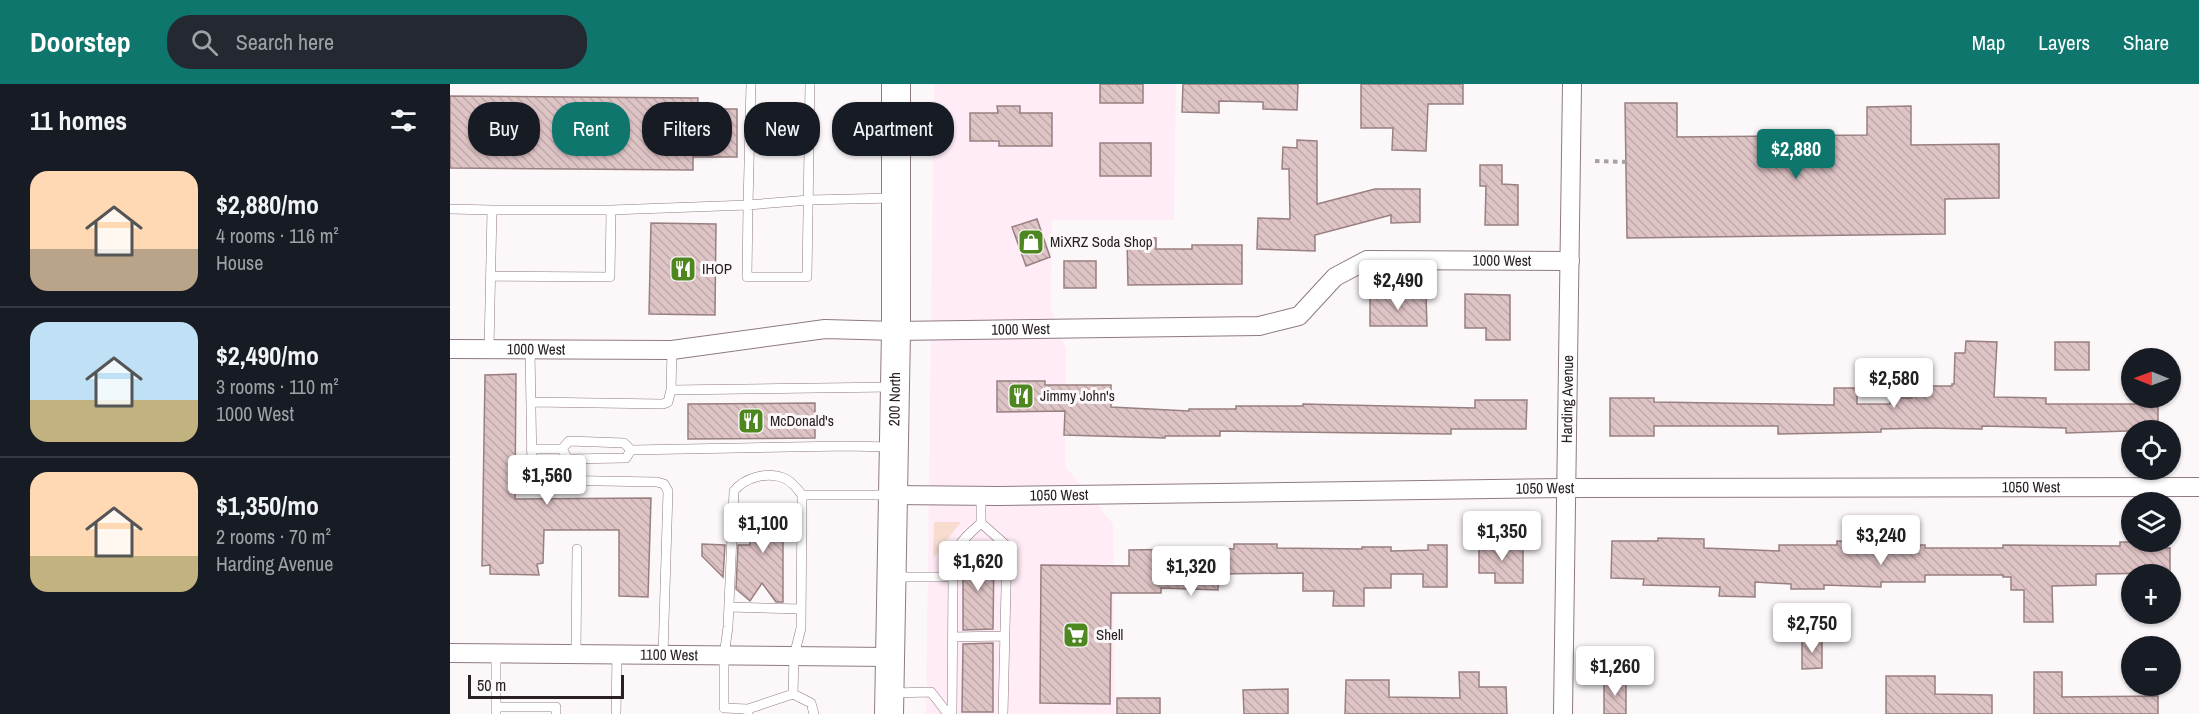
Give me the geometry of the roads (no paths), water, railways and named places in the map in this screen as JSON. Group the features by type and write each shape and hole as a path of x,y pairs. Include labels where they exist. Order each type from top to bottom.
{"main road":[{"name":"200 North","path":"889,703 896,330 896,84"}],"street":[{"name":"Harding Avenue","path":"1563,714 1572,84"},
{"name":"1000 West","path":"450,349 672,350 825,329 1259,326 1299,316 1335,277 1367,260 1570,261"},
{"name":"1050 West","path":"893,495 981,496 1567,488 2199,487"},
{"name":"1100 West","path":"450,653 890,657"}],"lane":[{"path":"751,84 747,277 807,277 810,84"},
{"path":"450,209 611,210 896,198"},
{"path":"489,349 492,210"},
{"path":"490,276 610,277 611,210"},
{"path":"530,349 532,468 537,477 546,480 657,482 664,484 668,491 663,655"},
{"path":"531,402 663,404 669,402 672,350"},
{"path":"671,390 895,387"},
{"path":"531,449 562,449 569,441 624,442 631,450 894,447"},
{"path":"562,449 568,459 626,458 631,450"},
{"path":"793,694 794,656 801,628 802,495 783,477 748,478 734,491 729,607 724,656 724,708 748,711 793,694 811,703 814,714"},
{"path":"802,495 893,495"},
{"path":"981,496 981,523 1006,546 1003,714"},
{"path":"950,714 954,555 962,540 981,523"},
{"path":"576,654 577,549"},
{"path":"891,577 953,577"},
{"path":"729,607 801,609"},
{"path":"953,637 1005,636"},
{"path":"496,653 496,710 556,707 556,714"},
{"path":"616,714 617,655"},
{"path":"889,703 931,692 950,714"}],"place":[{"name":"MiXRZ Soda Shop","path":"1031,242"},
{"name":"IHOP","path":"683,269"},
{"name":"Jimmy John's","path":"1021,396"},
{"name":"McDonald's","path":"751,421"},
{"name":"Shell","path":"1076,635"}]}
